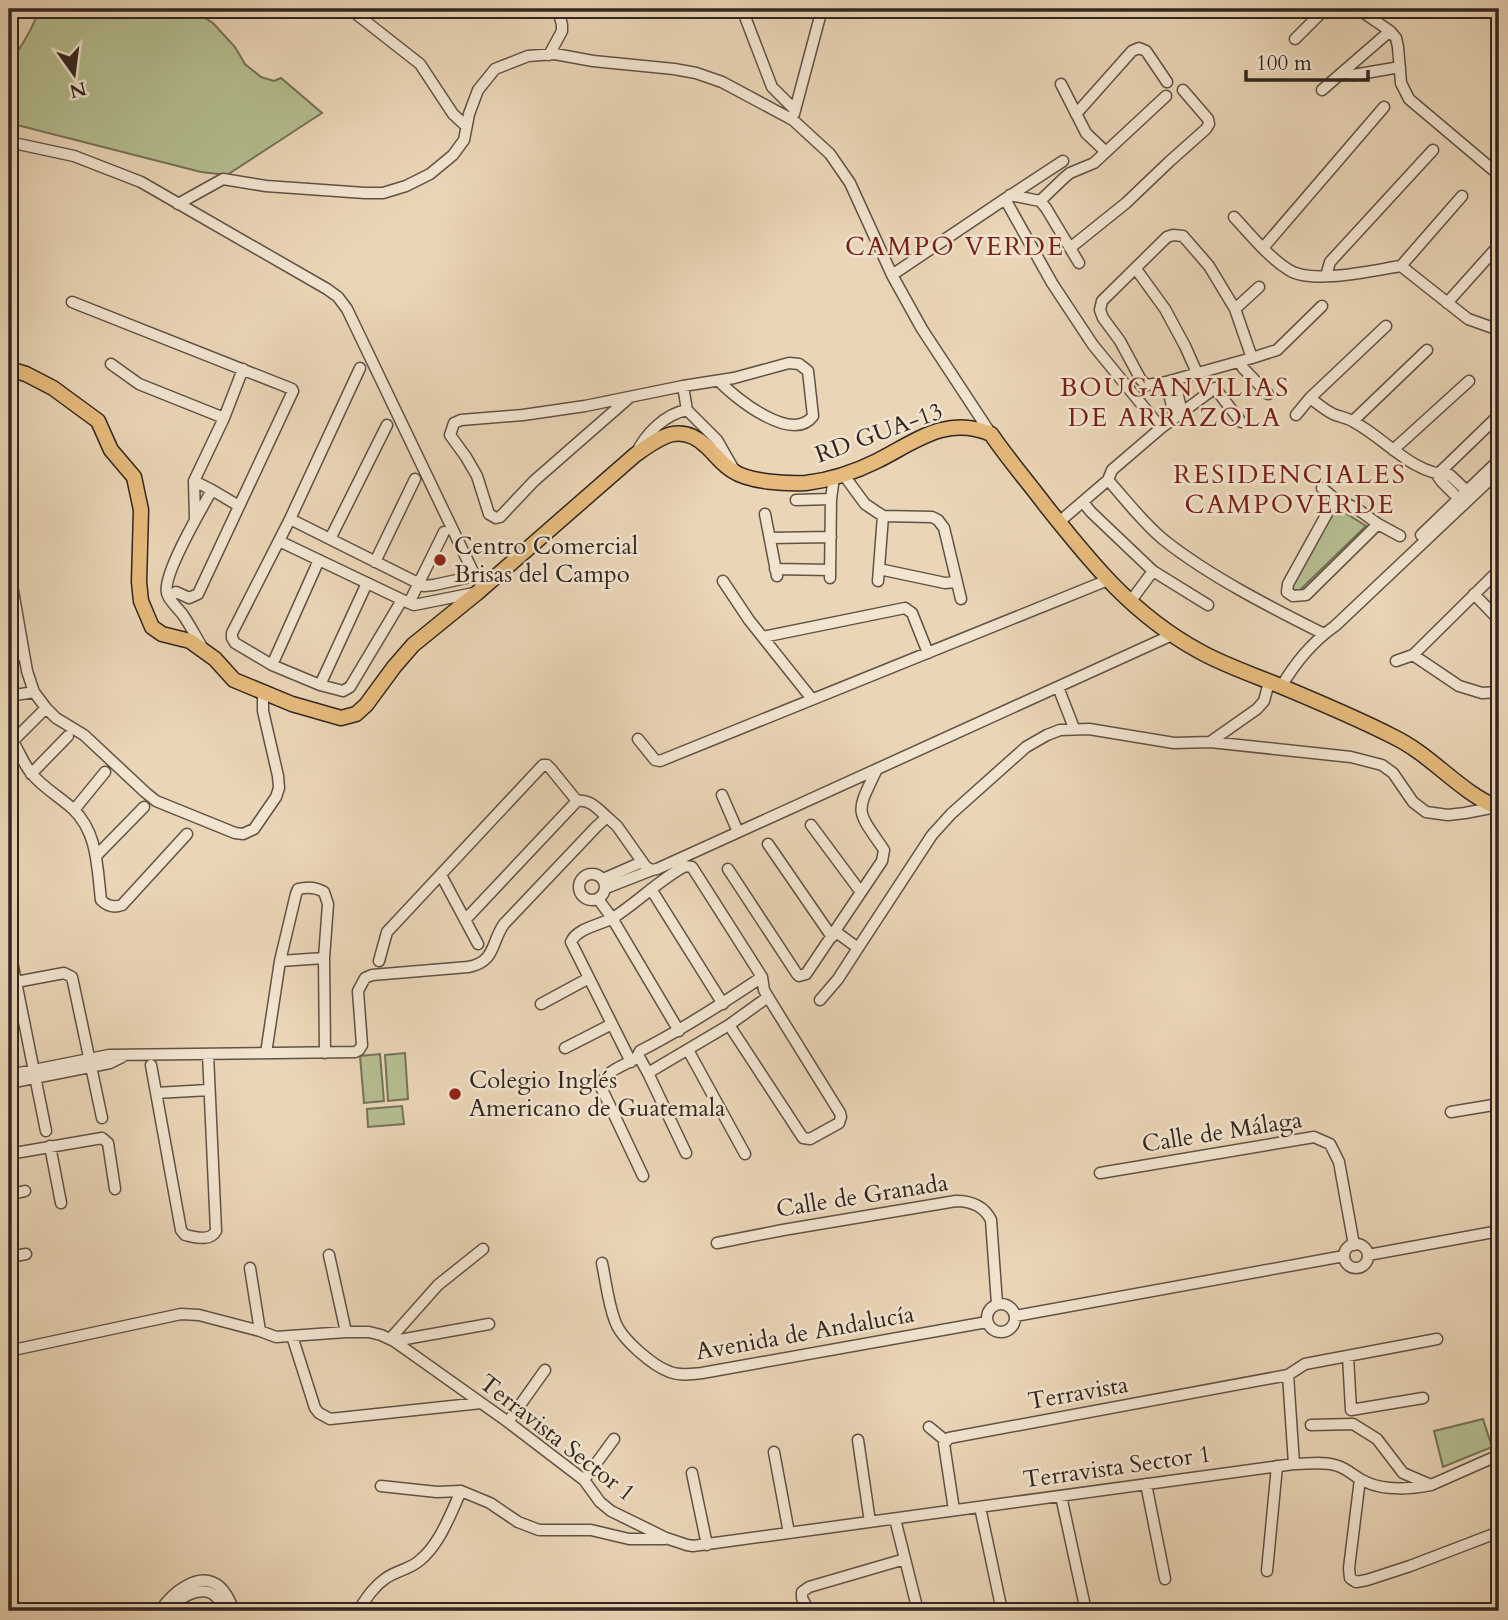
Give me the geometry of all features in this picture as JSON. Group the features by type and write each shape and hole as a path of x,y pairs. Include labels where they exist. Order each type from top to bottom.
{"main road":[{"name":"RD GUA-13","path":"9,369 26,374 52,388 98,421 111,450 134,477 141,510 141,601 152,627 162,634 190,641 215,659 234,680 292,704 341,718 356,715 413,645 479,584 659,438 673,433 691,435 736,474 770,482 805,483 864,467 921,436 939,430 967,427 991,434"},
{"path":"991,434 1108,580 1144,615 1200,652 1335,709 1416,748 1465,790 1498,808"}],"street":[{"path":"348,9 420,64 453,114 466,126"},
{"path":"549,55 562,31 558,9"},
{"path":"742,9 772,87 841,167 892,275 934,349 991,434"},
{"path":"794,115 822,9"},
{"path":"1295,39 1325,9"},
{"path":"1358,9 1396,38 1401,83 1409,99 1499,174"},
{"path":"1322,90 1390,31"},
{"path":"1076,114 1134,50 1146,51 1167,82"},
{"path":"177,204 223,179 266,186 383,193 407,186 430,174 453,155 464,140 478,90 495,69 528,56 555,54 696,73 794,115"},
{"path":"1343,72 1353,75 1400,67"},
{"path":"1061,84 1086,133 1106,152"},
{"path":"1070,248 1206,130 1208,119 1183,90"},
{"path":"1008,197 1044,197 1070,173 1094,163 1166,96"},
{"path":"1263,248 1384,107"},
{"path":"9,142 74,156 141,182 338,297 347,309 479,584"},
{"path":"1326,276 1331,262 1433,150"},
{"path":"892,275 1063,161"},
{"path":"1024,186 1044,197 1079,263"},
{"path":"1234,218 1290,271 1314,277 1326,276 1401,266 1462,196"},
{"path":"1008,197 1052,283 1093,345 1161,428"},
{"path":"1252,358 1235,309 1209,266 1183,236 1167,237 1102,301 1102,318 1120,341 1141,380 1147,384 1170,381 1240,362 1277,350 1322,306"},
{"path":"1447,303 1499,245"},
{"path":"1401,266 1468,319 1499,330"},
{"path":"1136,269 1165,309 1197,373"},
{"path":"1235,309 1259,287"},
{"path":"72,302 293,391 198,594 189,598 175,592 169,598"},
{"path":"1296,415 1310,398 1385,326"},
{"path":"1353,421 1427,350"},
{"path":"1240,362 1268,394"},
{"path":"630,397 496,518 489,514 477,476 450,435 454,423 461,420 544,412 678,387 719,381 734,379 789,363 804,366 809,375 813,416 810,421 799,425 771,419 719,381"},
{"path":"111,364 139,384 224,418"},
{"path":"360,368 232,636 235,643 272,665 320,685 346,690 405,602 421,585 444,532"},
{"path":"195,521 194,481 224,418 243,369"},
{"path":"1170,381 1178,415"},
{"path":"1394,450 1469,381"},
{"path":"678,387 682,411 717,440 736,474"},
{"path":"1059,522 1108,480 1112,470 1214,388 1241,422"},
{"path":"1310,398 1327,411 1353,421 1426,471 1437,475 1441,482 1465,497"},
{"path":"635,455 642,441 653,429 682,411"},
{"path":"1437,475 1499,415"},
{"path":"330,539 387,425"},
{"path":"1210,742 1257,709 1275,684 1465,497 1499,460"},
{"path":"1465,497 1499,471"},
{"path":"765,514 776,573 830,574 831,499 838,475"},
{"path":"838,475 865,504 883,516 932,517 938,520 944,528 961,600"},
{"path":"375,562 415,479"},
{"path":"1108,480 1164,540 1205,568 1324,634"},
{"path":"194,481 239,506"},
{"path":"1322,488 1335,499 1356,508 1400,536"},
{"path":"204,651 183,614 169,598 167,587 172,567 212,490"},
{"path":"796,500 831,499"},
{"path":"1279,611 1290,594 1288,584 1335,499"},
{"path":"1083,502 1153,571 1208,605"},
{"path":"883,516 879,575 957,582"},
{"path":"290,519 421,585 479,584"},
{"path":"1290,594 1306,595 1378,524"},
{"path":"770,538 831,537"},
{"path":"279,541 414,605 479,584"},
{"path":"272,665 319,561"},
{"path":"9,568 12,605 34,692 56,718 84,735 156,801 235,833 243,834 254,829 276,797 279,788 263,711 262,691"},
{"path":"1396,662 1413,655 1499,570"},
{"path":"1130,602 1153,571"},
{"path":"638,740 655,760 660,761 1108,580"},
{"path":"723,581 749,620 812,699"},
{"path":"320,685 367,583"},
{"path":"421,585 425,603"},
{"path":"1474,594 1499,620"},
{"path":"763,637 905,608 912,613 928,653"},
{"path":"605,884 657,869 1172,635"},
{"path":"9,657 23,654"},
{"path":"1413,655 1459,686 1482,693 1499,692"},
{"path":"1058,687 1074,728"},
{"path":"9,696 34,692"},
{"path":"46,708 11,739 31,774 74,810 86,824 96,856 101,900 105,904 116,907 122,905 187,834"},
{"path":"820,1000 838,979 926,842 951,814 1026,747 1054,732 1074,728 1089,729 1174,743 1210,742 1351,757 1382,765 1393,774 1419,808 1426,812 1465,813 1498,808"},
{"path":"31,774 68,736"},
{"path":"379,961 387,932 543,765 551,769 577,801"},
{"path":"728,869 799,976 806,974 884,856 882,847 861,816 860,806 877,769"},
{"path":"74,810 106,772"},
{"path":"722,795 738,832"},
{"path":"465,920 577,801 592,804 617,826 642,862 652,870"},
{"path":"96,856 144,807"},
{"path":"9,1074 34,1073 90,1063 109,1055 355,1052 362,1045 358,991 365,978 372,975 477,965 491,953 496,936 504,924 607,817"},
{"path":"811,825 860,891"},
{"path":"768,844 834,934 858,948"},
{"path":"605,884 642,862"},
{"path":"686,1153 648,1073 635,1059 612,1024 572,946 572,938 612,918 682,868 692,867 761,977 768,997 839,1113 839,1123 810,1139 803,1138 729,1025"},
{"path":"593,873 599,875 605,884 605,892 598,899 585,898 579,889 580,883 588,874 593,873"},
{"path":"441,875 478,943"},
{"path":"266,1053 280,961 296,894 298,889 308,888 320,889 326,895 328,904 324,958 325,1053"},
{"path":"651,889 723,1004"},
{"path":"598,899 679,1031"},
{"path":"9,947 46,1131"},
{"path":"280,961 324,958"},
{"path":"16,982 70,974 102,1118"},
{"path":"643,1175 601,1087 605,1076 635,1059 640,1051 723,1004 761,977"},
{"path":"541,1004 589,978"},
{"path":"648,1073 729,1025 768,997"},
{"path":"565,1048 612,1024"},
{"path":"688,1050 745,1154"},
{"path":"151,1065 181,1230 185,1235 210,1238 216,1231 208,1054"},
{"path":"9,1083 34,1073"},
{"path":"156,1093 209,1090"},
{"path":"1457,1111 1499,1104"},
{"name":"Calle de Málaga","path":"1100,1173 1314,1137 1331,1144 1339,1162 1354,1245"},
{"path":"9,1154 104,1139 108,1146 115,1189"},
{"path":"50,1146 61,1203"},
{"path":"9,1195 25,1191"},
{"name":"Calle de Granada","path":"717,1243 967,1201 983,1209 991,1220 997,1304"},
{"path":"1368,1255 1499,1231"},
{"path":"1354,1245 1364,1248 1368,1255 1366,1262 1356,1268 1349,1265 1344,1256 1348,1248 1354,1245"},
{"path":"392,1340 438,1285 483,1249"},
{"path":"9,1257 26,1254"},
{"path":"329,1255 346,1332"},
{"path":"1015,1316 1344,1256"},
{"path":"250,1268 260,1331"},
{"name":"Avenida de Andalucía","path":"603,1268 618,1329 651,1362 678,1374 702,1373 987,1322"},
{"path":"997,1304 1007,1305 1015,1316 1010,1329 1001,1332 993,1330 987,1322 989,1310 997,1304"},
{"name":"Terravista Sector 1","path":"18,1349 181,1314 200,1315 276,1337 369,1332 392,1340 508,1422 584,1480 600,1502 611,1511 666,1538 687,1545 707,1545 1294,1464"},
{"path":"392,1340 489,1324"},
{"path":"292,1336 315,1408 330,1419 481,1403"},
{"name":"Terravista","path":"946,1441 963,1435 1288,1375 1305,1364 1437,1339"},
{"path":"1348,1356 1351,1410 1423,1398"},
{"path":"508,1422 545,1370"},
{"path":"1288,1375 1294,1464 1327,1463 1373,1485 1414,1487 1431,1485 1499,1455"},
{"path":"1311,1424 1353,1424 1377,1439 1403,1473 1431,1485"},
{"path":"929,1427 946,1441 944,1448 954,1510"},
{"path":"584,1480 614,1439"},
{"path":"858,1440 870,1522"},
{"path":"774,1452 789,1533"},
{"path":"1267,1571 1277,1466"},
{"path":"692,1473 707,1545"},
{"path":"1360,1479 1349,1569 1353,1580 1367,1580 1499,1532"},
{"path":"1146,1484 1165,1579"},
{"path":"381,1486 437,1492 461,1491 490,1503 518,1522 539,1530 591,1531 629,1539 666,1538"},
{"path":"358,1611 373,1588 417,1563 428,1553 461,1491"},
{"path":"1061,1496 1086,1611"},
{"path":"980,1507 1002,1611"},
{"path":"895,1518 918,1611"},
{"path":"809,1611 802,1598 802,1592 808,1587 905,1559"},
{"path":"160,1611 179,1590 201,1581 212,1582 220,1587 234,1611"},
{"path":"167,1611 187,1595 205,1592 215,1596 226,1611"}],"green space":[{"path":"39,9 194,9 213,23 235,47 245,64 261,77 274,81 281,78 322,113 227,175 201,172 9,123 9,53 15,55 19,50"},
{"path":"1336,507 1366,526 1300,590 1294,591 1290,588"},
{"path":"405,1053 408,1099 388,1101 385,1055"},
{"path":"380,1054 384,1101 364,1103 360,1056"},
{"path":"402,1106 404,1124 368,1127 367,1109"},
{"path":"1483,1419 1492,1447 1443,1467 1434,1431"}],"place":[{"name":"Centro Comercial Brisas del Campo","path":"440,560"},
{"name":"Colegio Inglés Americano de Guatemala","path":"455,1094"}],"district":[{"name":"CAMPO VERDE","path":"955,246"},
{"name":"BOUGANVILIAS DE ARRAZOLA","path":"1175,402"},
{"name":"RESIDENCIALES CAMPOVERDE","path":"1290,489"}]}
